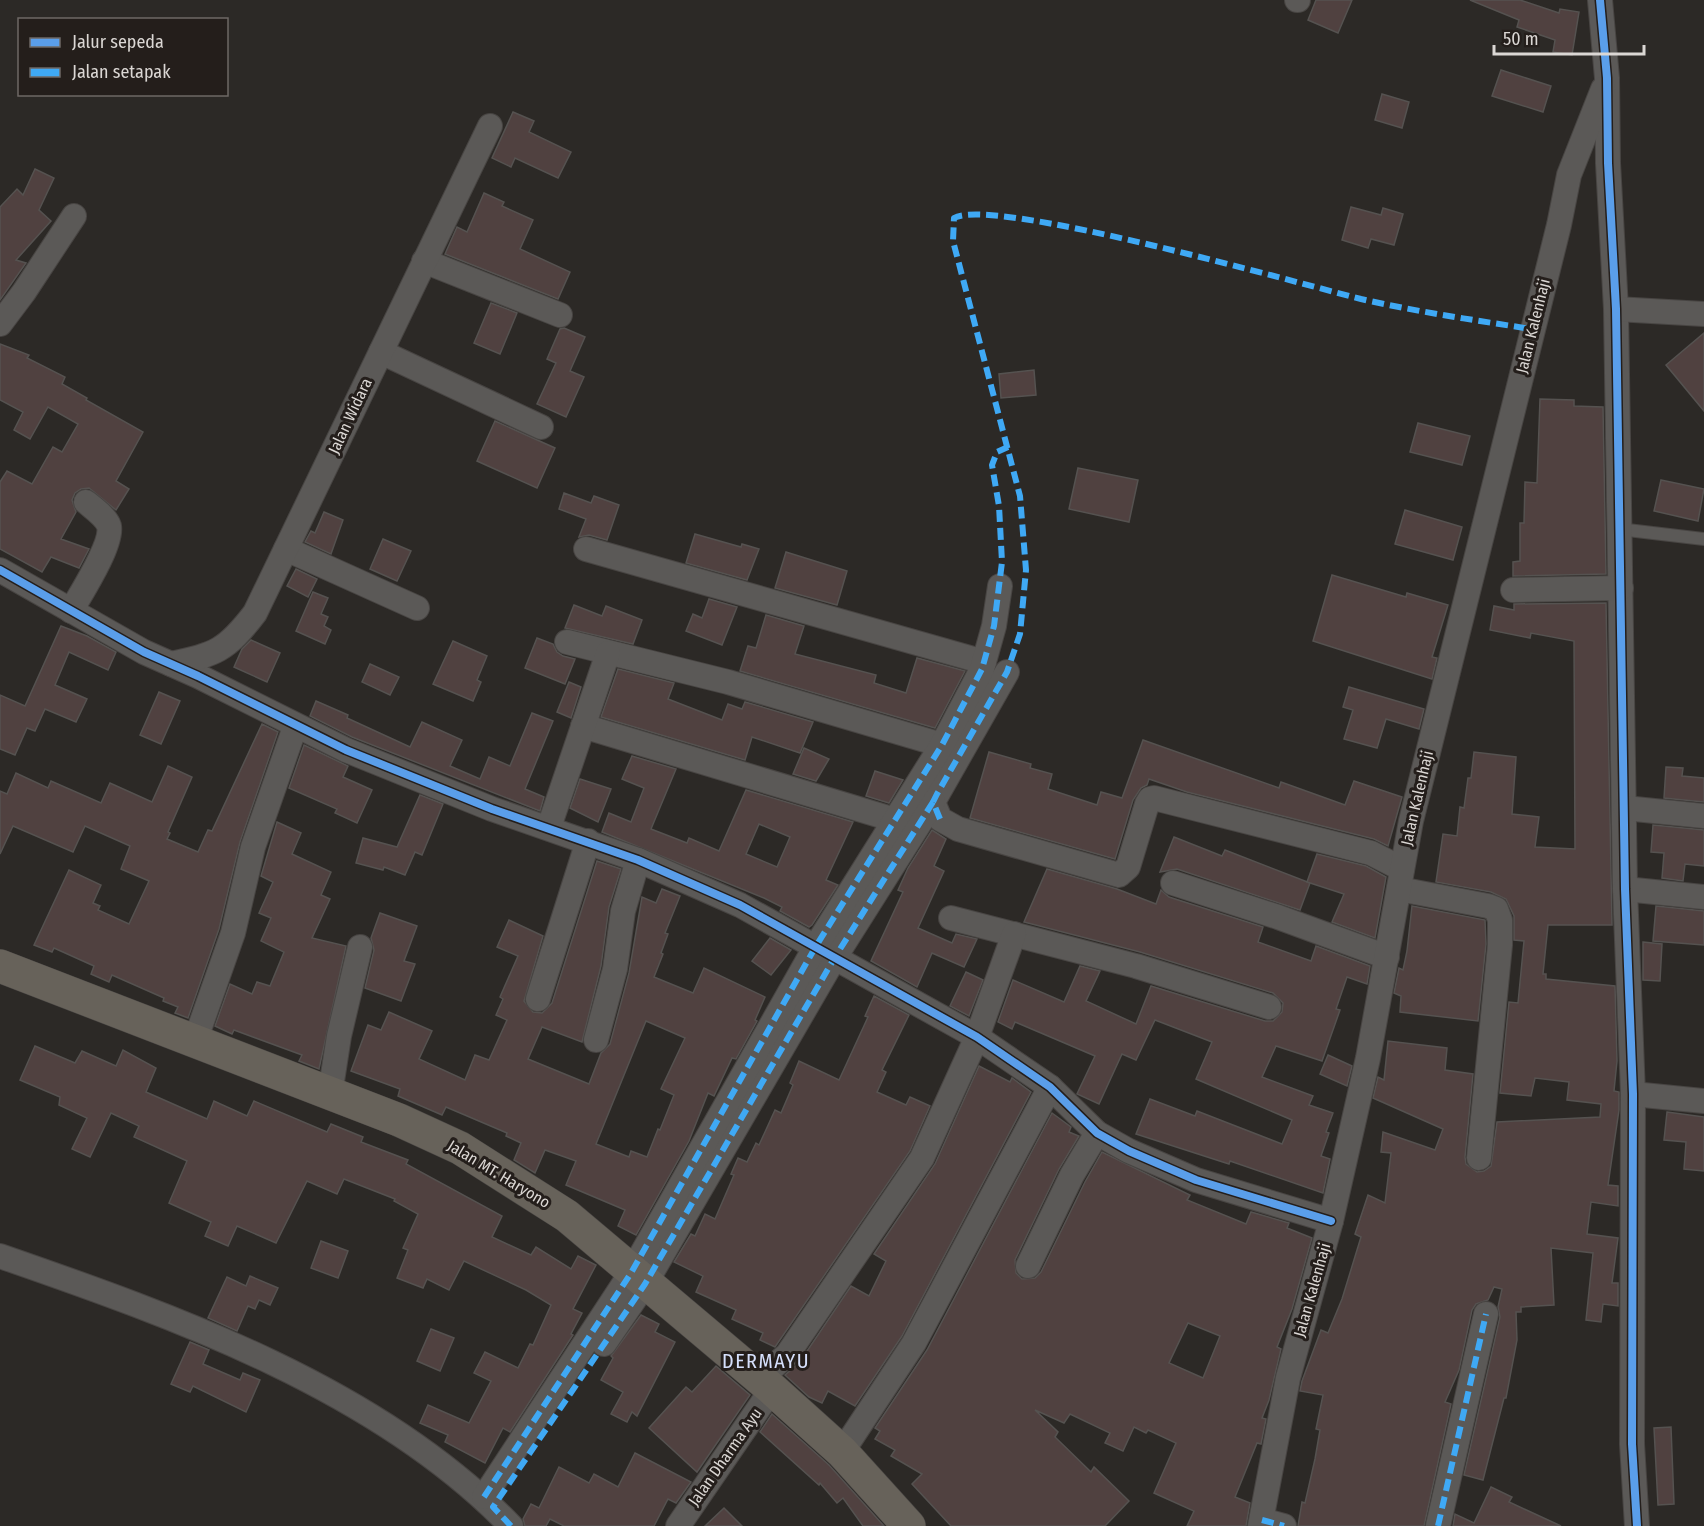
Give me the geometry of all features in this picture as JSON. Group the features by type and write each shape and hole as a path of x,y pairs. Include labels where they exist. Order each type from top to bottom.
{"main road":[{"name":"Jalan MT. Haryono","path":"0,966 399,1120 460,1148 567,1216 638,1278 766,1383 842,1452 909,1526"}],"street":[{"path":"1600,0 1607,78 1608,163 1616,309 1625,889 1633,1094 1632,1444 1637,1526"},
{"name":"Jalan Kalenhaji","path":"1269,1524 1288,1378 1331,1221 1366,1068 1411,821 1452,648 1559,225 1569,175 1607,78"},
{"name":"Jalan Widara","path":"171,664 208,656 223,648 239,634 255,613 490,126"},
{"path":"0,324 74,216"},
{"path":"424,261 560,315"},
{"path":"1616,309 1704,314"},
{"path":"381,352 541,427"},
{"path":"71,611 109,534 105,521 86,502"},
{"path":"286,549 417,608"},
{"path":"586,549 984,662"},
{"path":"0,570 144,652 296,727 407,776 638,860 740,905 977,1037 1050,1087 1097,1133 1129,1151 1188,1176 1331,1221"},
{"path":"488,1502 638,1278 825,952 895,820 942,745 984,662 994,626 1000,586"},
{"path":"1513,590 1621,588"},
{"path":"567,642 728,682 942,745"},
{"path":"549,827 608,653"},
{"path":"825,952 933,802 1007,672"},
{"path":"583,726 895,820"},
{"path":"195,1041 233,933 253,847 296,727"},
{"path":"933,802 940,819 958,829 1114,874 1124,874 1147,804 1150,799 1154,798 1371,853 1401,879 1496,909 1500,920 1500,945 1479,1158"},
{"path":"1625,808 1704,816"},
{"path":"538,999 588,841"},
{"path":"596,1040 615,969 623,911 638,860"},
{"path":"1173,883 1278,917 1387,957"},
{"path":"1625,889 1704,897"},
{"path":"951,918 1136,966 1269,1007"},
{"name":"Jalan Dharma Ayu","path":"678,1526 766,1383 922,1158 977,1037 1014,934"},
{"path":"330,1094 339,1036 360,947"},
{"path":"842,1452 914,1343 1050,1087"},
{"path":"1633,1094 1704,1101"},
{"path":"1028,1266 1072,1175 1097,1133"},
{"path":"0,1256 125,1299 247,1349 389,1427 488,1502 512,1526"},
{"path":"1438,1526 1486,1314"}],"lane":[{"path":"1619,529 1704,538"}],"building":[{"path":"1316,0 1352,0 1338,33 1308,20"},
{"path":"1470,0 1520,0 1559,13 1560,9 1579,12 1572,55 1553,52 1555,40 1517,27 1519,20"},
{"path":"1501,70 1551,86 1543,112 1492,96"},
{"path":"1382,94 1409,102 1402,128 1375,120"},
{"path":"513,112 534,121 529,132 571,152 558,178 515,158 511,167 492,158"},
{"path":"35,169 54,178 39,210 51,221 16,260 26,263 0,300 0,207 17,189 23,195"},
{"path":"484,193 504,202 502,206 533,220 520,249 570,272 558,299 445,254 457,227 467,232"},
{"path":"1351,207 1381,215 1383,208 1403,214 1394,245 1371,239 1368,248 1342,240"},
{"path":"491,303 517,313 500,354 474,343"},
{"path":"564,328 585,337 570,371 584,377 566,417 537,404 556,363 547,359 560,329"},
{"path":"1704,333 1704,411 1666,365"},
{"path":"0,344 29,355 27,358 65,377 62,384 143,432 116,481 129,489 116,510 89,488 75,493 72,500 76,512 61,539 89,549 79,568 51,557 42,572 0,549 0,482 7,471 32,484 53,447 62,452 78,424 48,407 30,439 14,430 23,412 0,400"},
{"path":"1034,370 1036,395 1001,398 999,374"},
{"path":"1540,399 1574,400 1574,406 1603,407 1606,574 1513,576 1513,562 1520,561 1520,523 1524,523 1525,482 1537,483"},
{"path":"495,421 555,448 537,488 477,461"},
{"path":"1418,423 1470,436 1462,465 1410,452"},
{"path":"1078,468 1138,480 1129,522 1069,509"},
{"path":"1661,480 1704,489 1698,521 1654,511"},
{"path":"564,493 591,503 594,496 619,505 607,540 589,535 579,537 586,519 559,509"},
{"path":"1405,510 1462,527 1453,560 1395,544"},
{"path":"324,512 343,520 331,554 305,542 311,531 315,533"},
{"path":"695,534 741,547 742,544 759,549 747,580 686,563"},
{"path":"383,539 411,551 397,581 370,569"},
{"path":"786,552 847,571 837,605 775,588"},
{"path":"296,569 317,579 308,597 287,586"},
{"path":"1332,575 1406,597 1407,593 1448,605 1432,657 1437,658 1432,679 1313,641"},
{"path":"313,592 328,598 321,614 328,617 324,626 331,630 325,644 296,631"},
{"path":"709,599 737,607 722,645 686,631 693,614 702,618"},
{"path":"1606,603 1612,925 1548,925 1543,974 1546,974 1546,979 1615,986 1617,1061 1614,1091 1619,1092 1619,1110 1608,1185 1618,1186 1618,1206 1591,1202 1587,1234 1618,1238 1612,1283 1618,1283 1618,1306 1603,1304 1601,1322 1586,1320 1593,1253 1551,1248 1554,1305 1521,1307 1521,1312 1516,1312 1517,1340 1506,1398 1504,1398 1483,1480 1464,1475 1500,1317 1498,1307 1502,1289 1494,1287 1488,1300 1476,1304 1472,1310 1459,1370 1445,1402 1451,1404 1424,1526 1298,1526 1302,1502 1305,1503 1315,1459 1320,1430 1316,1429 1323,1395 1300,1391 1302,1381 1321,1330 1328,1333 1342,1299 1361,1237 1355,1234 1368,1195 1385,1203 1391,1153 1381,1152 1383,1132 1435,1150 1443,1129 1373,1098 1378,1077 1384,1080 1388,1041 1447,1048 1445,1070 1473,1074 1465,1157 1466,1164 1477,1172 1484,1171 1491,1166 1497,1122 1600,1117 1601,1104 1567,1100 1569,1082 1535,1078 1531,1096 1500,1093 1509,1002 1518,1003 1524,941 1514,940 1514,916 1506,899 1491,892 1436,882 1443,834 1457,836 1460,807 1464,808 1474,752 1516,757 1512,814 1539,817 1535,847 1575,849 1574,641 1531,633 1530,638 1490,630 1494,606 1514,610 1514,604"},
{"path":"574,605 602,616 606,606 642,620 633,644 565,628"},
{"path":"766,615 804,626 795,654 876,675 874,683 906,693 917,658 965,671 935,728 740,671 748,646 756,648"},
{"path":"61,626 87,636 116,652 108,670 69,652 55,685 87,699 76,722 45,709 35,731 27,728 15,755 0,749 0,695 25,706"},
{"path":"537,638 553,644 557,652 563,656 575,659 565,684 525,668"},
{"path":"251,640 280,653 267,682 234,667 242,649"},
{"path":"453,641 487,656 477,680 481,682 473,701 433,684"},
{"path":"370,664 399,677 390,695 362,682"},
{"path":"618,669 674,683 668,699 722,720 728,704 742,709 745,702 813,722 800,753 752,737 745,760 601,717"},
{"path":"569,682 581,687 571,718 557,712"},
{"path":"1349,687 1424,709 1419,729 1386,719 1377,748 1344,739 1353,710 1343,707"},
{"path":"159,692 180,701 161,744 140,735"},
{"path":"316,701 410,747 422,722 462,740 450,766 480,779 489,757 510,766 532,713 553,721 525,789 544,797 540,811 352,737 310,716"},
{"path":"262,724 278,732 240,842 219,929 188,1018 175,1013 178,1007 163,1001 164,998 112,975 109,982 91,974 94,966 54,948 52,952 34,945 69,870 101,885 93,903 100,906 98,910 129,924 149,881 121,869 130,846 85,826 73,852 13,826 0,854 0,791 7,794 16,773 48,788 51,781 101,803 110,783 152,802 168,766 192,777 167,839 198,852 208,830 212,831"},
{"path":"1143,740 1279,788 1281,782 1345,805 1354,781 1402,797 1388,846 1374,839 1187,792 1149,779 1147,785 1141,788 1133,800 1115,859 970,818 989,752 1031,764 1030,768 1052,774 1048,789 1097,805 1101,792 1122,798"},
{"path":"304,745 348,766 343,777 372,790 357,823 335,813 337,809 289,788"},
{"path":"804,748 829,759 816,781 793,774"},
{"path":"632,756 676,769 651,829 687,843 689,838 719,851 746,790 853,822 826,880 838,885 809,927 780,911 782,907 764,898 602,832 609,813 631,822 644,788 622,779","holes":["759,824 790,837 777,867 746,854"]},
{"path":"1666,767 1683,768 1682,776 1704,778 1704,802 1664,798"},
{"path":"875,771 903,780 889,803 866,796"},
{"path":"580,779 611,789 598,822 570,808"},
{"path":"420,795 443,804 422,855 415,852 405,875 384,867 383,870 356,863 363,838 397,847"},
{"path":"277,822 301,833 292,854 331,872 321,895 330,899 312,938 346,946 319,1069 299,1061 302,1055 234,1030 232,1034 215,1026 230,984 252,994 257,982 270,986 284,952 261,941 271,918 259,913 273,882 261,876"},
{"path":"1653,825 1704,830 1704,866 1685,864 1683,881 1662,878 1664,853 1651,852"},
{"path":"932,830 946,839 934,866 944,871 918,928 952,943 956,934 977,939 964,967 932,953 917,987 871,961 903,892 898,890 908,868"},
{"path":"1174,837 1222,856 1225,850 1310,883 1300,910 1177,869 1160,872"},
{"path":"1317,854 1366,866 1386,877 1375,938 1332,922 1344,894 1307,882"},
{"path":"597,861 621,869 609,907 601,966 582,1042 542,1027 528,1059 589,1084 601,1053 610,1044 629,973 642,897 656,903 662,889 680,896 665,933 668,934 661,953 663,954 654,977 693,993 704,968 765,997 755,1020 757,1021 736,1059 732,1058 714,1096 708,1093 689,1141 636,1235 618,1226 625,1210 566,1185 576,1161 545,1150 535,1173 514,1160 521,1143 506,1136 507,1133 446,1107 442,1115 398,1096 400,1089 351,1071 368,1025 381,1030 389,1012 432,1031 419,1059 465,1080 475,1055 489,1060 507,1020 496,1015 503,999 500,997 518,956 497,947 509,920 543,936 524,1001 533,1012 542,1013 552,1003","holes":["646,1021 685,1038 661,1089 674,1095 647,1157 631,1151 629,1157 596,1144"]},
{"path":"1047,869 1117,889 1156,904 1161,890 1169,897 1263,927 1258,942 1311,961 1316,946 1370,966 1367,984 1347,977 1336,1009 1340,1010 1322,1061 1276,1046 1262,1077 1313,1096 1309,1105 1333,1113 1321,1156 1330,1159 1323,1193 1230,1161 1229,1164 1136,1134 1150,1099 1195,1116 1197,1111 1282,1144 1292,1120 1196,1079 1212,1042 1155,1020 1136,1060 1122,1054 1099,1104 1077,1094 1095,1056 1015,1022 1012,1029 998,1022 1013,980 1064,1002 1080,966 1100,971 1086,1001 1136,1024 1151,986 1265,1021 1273,1021 1282,1012 1283,1003 1273,993 1140,952 1024,922"},
{"path":"1412,906 1485,920 1486,944 1478,1021 1400,1012 1401,996 1394,993 1399,968 1403,970 1407,951"},
{"path":"1656,906 1704,911 1704,945 1653,941"},
{"path":"380,913 417,926 404,961 415,964 401,1001 365,988 374,950 371,938"},
{"path":"770,938 791,950 771,975 752,961"},
{"path":"1643,942 1662,944 1660,981 1643,980"},
{"path":"966,972 983,980 969,1016 950,1006"},
{"path":"874,996 909,1015 882,1070 886,1072 877,1092 906,1105 910,1097 930,1106 910,1151 775,1347 760,1340 763,1333 732,1319 736,1310 696,1292 703,1276 674,1262 691,1234 695,1236 705,1214 715,1219 734,1175 731,1174 738,1158 747,1162 756,1143 759,1145 775,1110 781,1113 793,1085 790,1083 799,1061 839,1080 868,1017 865,1016"},
{"path":"35,1046 75,1063 82,1051 116,1066 123,1050 156,1068 146,1092 207,1119 214,1101 247,1116 254,1101 327,1132 331,1124 363,1137 361,1142 408,1160 406,1164 502,1216 492,1237 531,1255 536,1247 571,1269 578,1256 596,1265 573,1309 582,1313 571,1334 573,1335 510,1432 503,1428 485,1463 445,1442 448,1435 420,1423 428,1405 469,1423 491,1381 474,1373 485,1352 518,1368 530,1344 533,1345 551,1305 526,1290 464,1261 449,1290 427,1279 423,1288 397,1278 408,1250 403,1248 418,1214 394,1201 395,1199 344,1179 337,1194 307,1181 276,1243 237,1226 228,1246 205,1236 211,1222 169,1203 187,1161 134,1137 139,1126 111,1113 90,1157 72,1149 87,1118 59,1105 60,1097 20,1080"},
{"path":"1328,1055 1352,1066 1347,1086 1320,1074"},
{"path":"979,1066 1010,1082 1012,1078 1031,1092 902,1336 855,1406 828,1391 822,1403 809,1397 785,1375 799,1363 851,1286 869,1296 886,1261 874,1254 935,1164"},
{"path":"1667,1112 1704,1117 1704,1171 1684,1169 1686,1142 1664,1140"},
{"path":"1052,1113 1071,1127 1069,1132 1079,1136 1059,1169 1015,1260 1016,1273 1022,1279 1035,1278 1041,1272 1102,1152 1190,1195 1187,1200 1246,1224 1251,1212 1289,1223 1287,1228 1312,1238 1292,1309 1277,1347 1281,1349 1269,1400 1262,1418 1266,1419 1261,1444 1257,1443 1235,1497 1250,1503 1246,1526 1187,1526 1194,1511 1154,1493 1176,1443 1148,1430 1146,1433 1134,1427 1123,1451 1105,1443 1110,1433 1070,1414 1064,1423 1035,1410 1058,1432 1055,1437 1091,1472 1094,1467 1129,1501 1105,1526 951,1526 912,1484 922,1474 891,1456 895,1450 875,1439 880,1431 875,1428 927,1350","holes":["1188,1323 1220,1336 1203,1378 1169,1363"]},
{"path":"321,1241 348,1251 338,1278 311,1268"},
{"path":"250,1276 278,1288 270,1305 259,1300 255,1309 248,1306 237,1331 208,1318 227,1277 246,1286"},
{"path":"641,1315 659,1324 655,1332 675,1342 637,1416 632,1412 627,1422 611,1414 623,1392 601,1380 613,1358 611,1356"},
{"path":"431,1329 454,1338 440,1371 417,1361"},
{"path":"190,1342 209,1350 203,1364 240,1380 243,1373 260,1380 246,1412 193,1386 190,1392 171,1384"},
{"path":"716,1366 750,1395 697,1472 649,1428 686,1387 692,1392"},
{"path":"772,1414 829,1465 884,1526 863,1526 843,1498 837,1503 820,1483 819,1485 760,1432"},
{"path":"1671,1427 1674,1504 1658,1505 1654,1428"},
{"path":"635,1453 691,1482 676,1503 668,1499 654,1526 564,1526 550,1519 546,1526 525,1526 523,1519 531,1504 539,1508 559,1467 589,1483 594,1474 618,1487"},
{"path":"1491,1487 1512,1497 1509,1502 1561,1526 1453,1526 1455,1514 1474,1523"},
{"path":"724,1508 742,1526 705,1526"}],"marked path":[{"path":"940,819 933,802 1007,672 1020,634 1026,570 1020,496 953,241 954,218 980,215 1025,219 1084,230 1216,261 1361,299 1531,329"},
{"path":"484,1497 631,1273 816,946 942,745 982,669 994,626 1002,562 999,506 992,465 997,452 1008,447"},
{"path":"511,1526 493,1507 645,1284 835,957 933,802"},
{"path":"1438,1526 1486,1314"},
{"path":"1262,1520 1284,1526"}],"cycle path":[{"path":"1600,0 1607,78 1608,163 1616,309 1625,889 1633,1094 1632,1444 1637,1526"},
{"path":"0,570 144,652 198,676 346,750 492,809 638,860 740,905 977,1037 1050,1087 1097,1133 1129,1151 1196,1180 1331,1221"}],"district":[{"name":"DERMAYU","path":"766,1361"}]}
